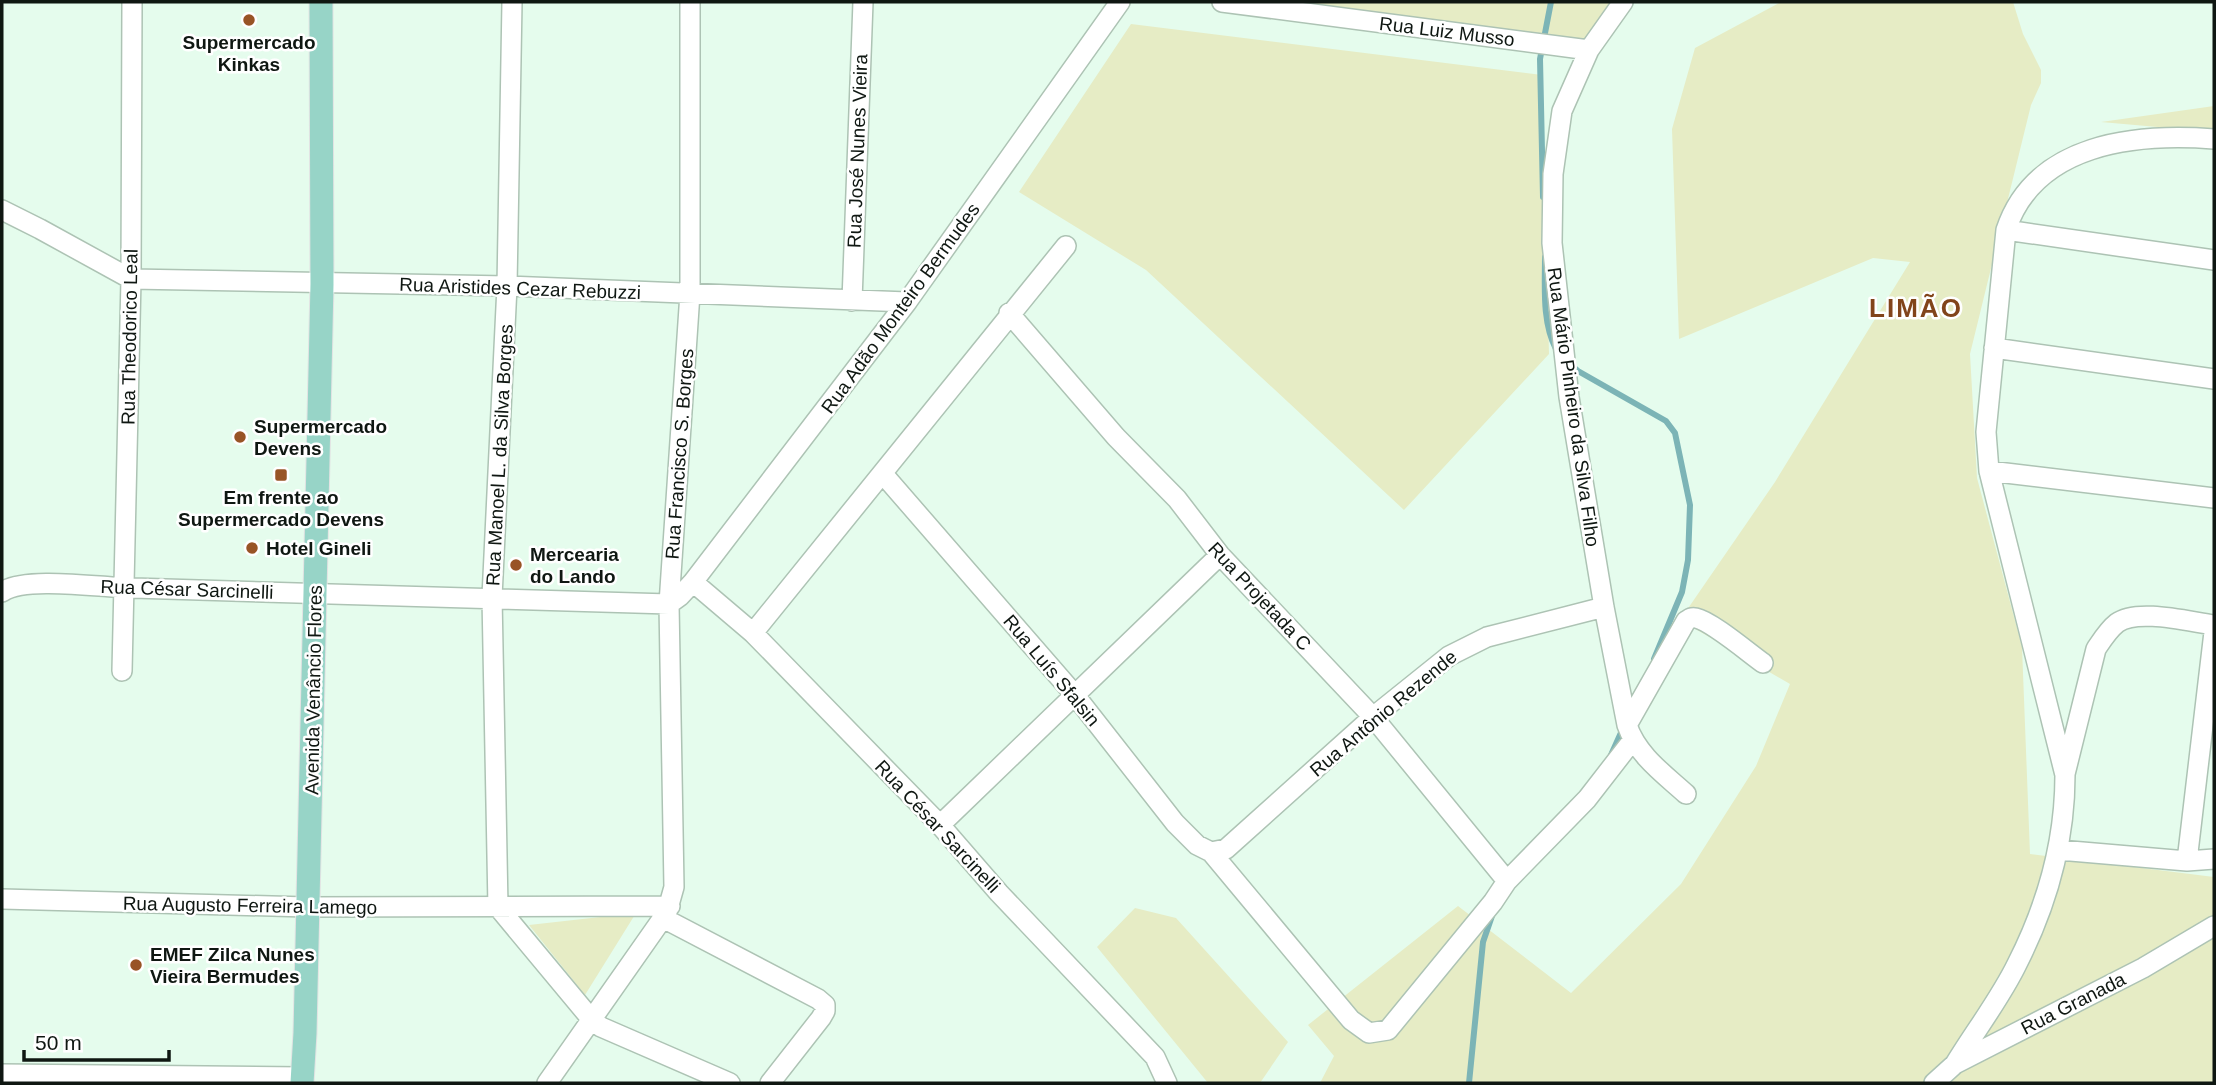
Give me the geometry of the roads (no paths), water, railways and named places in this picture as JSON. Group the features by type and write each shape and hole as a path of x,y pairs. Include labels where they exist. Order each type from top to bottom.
{"main road":[{"name":"Avenida Venâncio Flores","path":"302,1080 322,284 321,2"}],"street":[{"name":"Rua Theodorico Leal","path":"122,671 131,279 132,2"},
{"name":"Rua Manoel L. da Silva Borges","path":"498,907 492,597 507,286 512,2"},
{"name":"Rua Francisco S. Borges","path":"666,912 674,887 668,604 690,293 690,2"},
{"name":"Rua José Nunes Vieira","path":"852,301 863,2"},
{"name":"Rua Adão Monteiro Bermudes","path":"668,604 693,582 907,302 1120,2"},
{"name":"Rua Luiz Musso","path":"1222,2 1589,50"},
{"name":"Rua Mário Pinheiro da Silva Filho","path":"1623,2 1589,50 1562,111 1553,174 1552,243 1569,397 1604,607 1630,733"},
{"path":"2065,775 1989,471 1986,432 2006,230 2012,212 2028,192 2051,169 2071,156 2106,146 2151,139 2214,139"},
{"path":"2,210 131,279"},
{"path":"2006,230 2214,260"},
{"path":"753,633 883,474 1009,313 1066,246"},
{"name":"Rua Aristides Cezar Rebuzzi","path":"131,279 507,286 907,302"},
{"name":"Rua Projetada C","path":"1009,313 1116,437 1177,499 1220,555 1373,717 1507,881"},
{"path":"1994,348 2214,379"},
{"path":"1989,471 2214,498"},
{"name":"Rua Luís Sfalsin","path":"883,474 1074,694 1175,823 1197,845 1218,850 1350,1020 1369,1033 1388,1030 1493,902 1507,881 1587,799 1630,733 1686,621 1698,618 1763,663"},
{"path":"940,825 1220,555"},
{"name":"Rua César Sarcinelli","path":"693,582 753,633 940,825 999,893 1155,1057 1167,1083"},
{"name":"Rua César Sarcinelli","path":"2,592 22,586 53,584 668,604"},
{"name":"Rua Antônio Rezende","path":"1218,850 1373,717 1449,656 1486,637 1604,607"},
{"path":"1955,1064 2016,967 2041,913 2059,850 2065,804 2065,775 2096,649 2117,623 2128,618 2144,616 2214,625"},
{"path":"2187,861 2214,632"},
{"path":"1630,733 1641,751 1686,794"},
{"path":"2059,850 2187,861 2214,859"},
{"name":"Rua Augusto Ferreira Lamego","path":"2,899 666,912"},
{"path":"498,907 592,1020 601,1027 730,1083"},
{"path":"547,1083 666,912 825,1005 821,1018 770,1083"},
{"name":"Rua Granada","path":"1934,1083 1955,1064 2143,968 2214,926"},
{"path":"2,1074 302,1080"}],"waterway":[{"path":"1543,197 1540,59 1551,2"},
{"path":"1545,257 1546,316 1556,349"},
{"path":"1571,365 1666,421 1675,433 1690,505 1688,560 1682,592 1654,659"},
{"path":"1611,755 1624,726"},
{"path":"1469,1083 1483,942 1493,913"}],"place":[{"name":"Supermercado Kinkas","path":"249,20"},
{"name":"Supermercado Devens","path":"240,437"},
{"name":"Em frente ao Supermercado Devens","path":"281,475"},
{"name":"Hotel Gineli","path":"252,548"},
{"name":"Mercearia do Lando","path":"516,565"},
{"name":"EMEF Zilca Nunes Vieira Bermudes","path":"136,965"}],"district":[{"name":"LIMÃO","path":"1916,308"}]}
